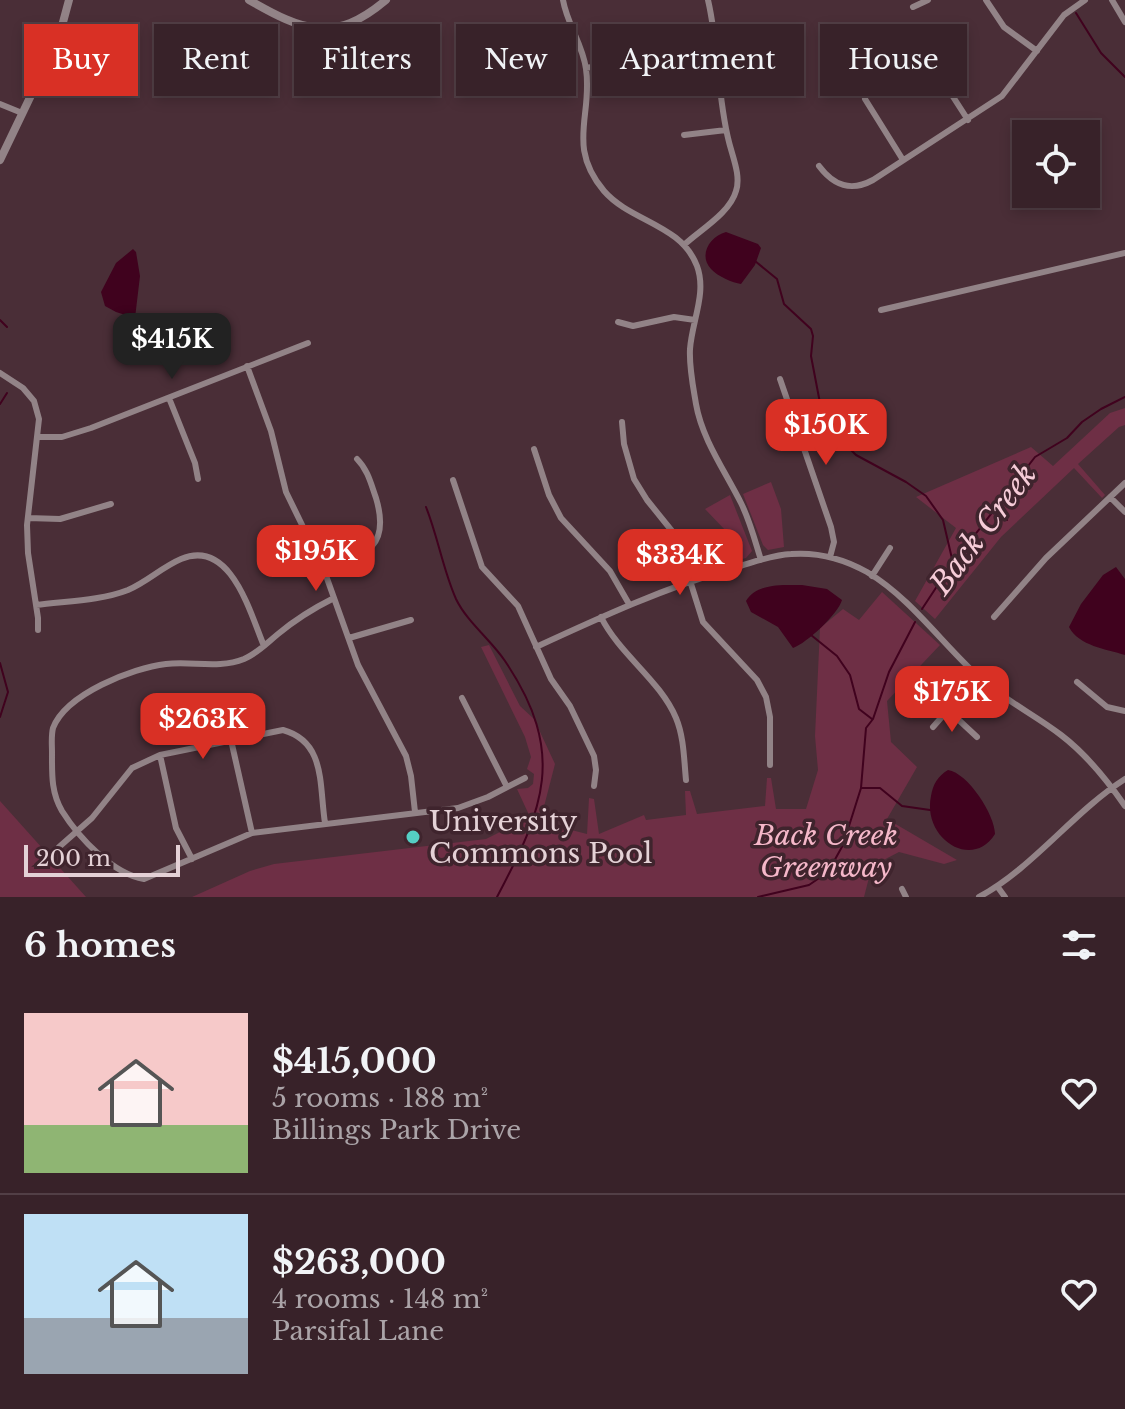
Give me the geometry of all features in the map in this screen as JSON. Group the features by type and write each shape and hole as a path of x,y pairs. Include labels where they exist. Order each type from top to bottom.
{"street":[{"path":"0,160 59,37 69,0"},
{"path":"249,0 289,22 328,30 355,23 386,0"},
{"path":"563,0 567,21 586,68 583,139 592,173 619,206 668,232 684,245 700,277 700,296 690,355 696,407 705,433 745,513 761,560"},
{"path":"684,245 726,207 736,191 737,172 726,130 717,43 708,0"},
{"path":"913,7 928,0"},
{"path":"986,0 1004,27 1037,51"},
{"path":"819,166 833,181 843,186 860,186 968,120 1009,90 1064,15 1085,0"},
{"path":"1112,0 1125,22"},
{"path":"586,68 592,67"},
{"path":"953,96 968,120"},
{"path":"865,99 903,160"},
{"path":"0,104 22,113"},
{"path":"684,135 726,130"},
{"path":"881,310 1125,253"},
{"path":"618,322 633,326 674,317 695,320"},
{"path":"39,437 71,436 308,343"},
{"path":"247,366 271,431 286,492 324,570 358,665 406,756 415,812"},
{"path":"0,373 23,388 34,401 39,419 28,518 28,553 38,630"},
{"path":"780,379 831,527 834,542 830,557"},
{"path":"169,398 195,463 198,479"},
{"path":"622,422 624,444 634,479 676,536 701,618 757,680 766,697 770,717 770,765"},
{"path":"534,449 549,495 561,518 610,571 629,604"},
{"path":"324,570 368,551 381,532 382,520 375,494 365,468 357,459"},
{"path":"453,480 481,564 494,582 514,600 551,679 576,716 594,756 594,786"},
{"path":"994,617 1046,558 1125,483"},
{"path":"1110,497 1125,512"},
{"path":"28,518 60,519 111,504"},
{"path":"872,576 890,548"},
{"path":"536,647 629,604 690,581 790,554 830,557 872,576 934,628 996,692 1069,741 1090,761 1125,806"},
{"path":"36,605 126,591 182,558 197,555 212,557 230,572 264,646"},
{"path":"334,598 308,611 243,659 230,663 180,663 145,668 107,683 75,701 57,721 52,732 51,784 57,802 77,831 113,867 128,877 144,879 252,833 458,808 525,778"},
{"path":"601,617 613,638 675,716 680,729 686,780"},
{"path":"349,638 411,620"},
{"path":"933,727 978,676"},
{"path":"1077,682 1107,707 1125,711"},
{"path":"462,698 507,787"},
{"path":"947,709 977,737"},
{"path":"59,847 92,818 132,768 160,755 283,730 299,734 315,754 325,823"},
{"path":"231,740 252,833"},
{"path":"160,755 176,828 192,859"},
{"path":"979,897 997,886 1125,779"},
{"path":"997,886 1005,897"},
{"path":"902,889 906,897"}],"green space":[{"path":"1125,408 1125,425 1078,464 1105,495 1102,498 1074,468 1001,537 935,619 915,601 956,528 916,497 1031,447 1053,466 1110,413"},
{"path":"771,482 781,509 784,547 768,550 763,545 743,494"},
{"path":"730,495 752,551 746,558 735,561 726,531 705,509"},
{"name":"Back Creek Greenway","path":"882,592 940,645 887,701 891,742 917,767 887,819 957,860 944,864 899,852 872,866 864,897 192,897 250,871 274,864 486,839 530,817 517,789 533,784 534,774 527,769 531,757 525,737 481,647 489,645 520,706 534,719 555,764 540,822 587,834 589,798 594,799 599,834 644,815 646,820 686,815 685,791 690,791 697,814 765,806 767,778 771,778 776,809 806,809 818,770 815,736 820,628 843,609 859,620"},
{"path":"0,801 86,897 0,897"}],"shaded area":[{"path":"726,232 761,248 755,265 741,284 717,274 707,264 708,247 715,238"},
{"path":"133,249 140,276 135,318 105,306 101,292 116,263"},
{"path":"1116,567 1125,579 1125,655 1086,643 1069,627 1081,604 1103,575"},
{"path":"802,585 827,589 842,600 835,613 821,627 793,648 778,627 751,612 746,601 763,588"},
{"path":"948,770 972,787 994,826 995,834 985,845 974,850 951,845 934,825 930,811 932,792 939,778"}],"waterway":[{"path":"1076,13 1101,53 1125,77"},
{"path":"755,261 777,279 784,304 811,329 811,356 820,403 837,436 856,455 926,496 943,520 953,563"},
{"path":"0,320 7,327"},
{"path":"0,404 7,393"},
{"name":"Back Creek","path":"922,609 947,571 1035,457 1067,438 1082,422 1101,409 1125,397"},
{"path":"426,507 456,599 505,661 537,724 542,753 542,780 537,807 527,836 497,897"},
{"path":"997,509 1007,520"},
{"name":"Back Creek","path":"758,897 809,885 828,872 843,845 861,788 866,728 873,719 889,672 915,622"},
{"path":"811,635 837,656 850,675 859,709 872,719"},
{"path":"0,663 8,692 0,717"},
{"path":"861,788 880,788 902,806 930,810"}],"place":[{"name":"University Commons Pool","path":"413,837"}]}
